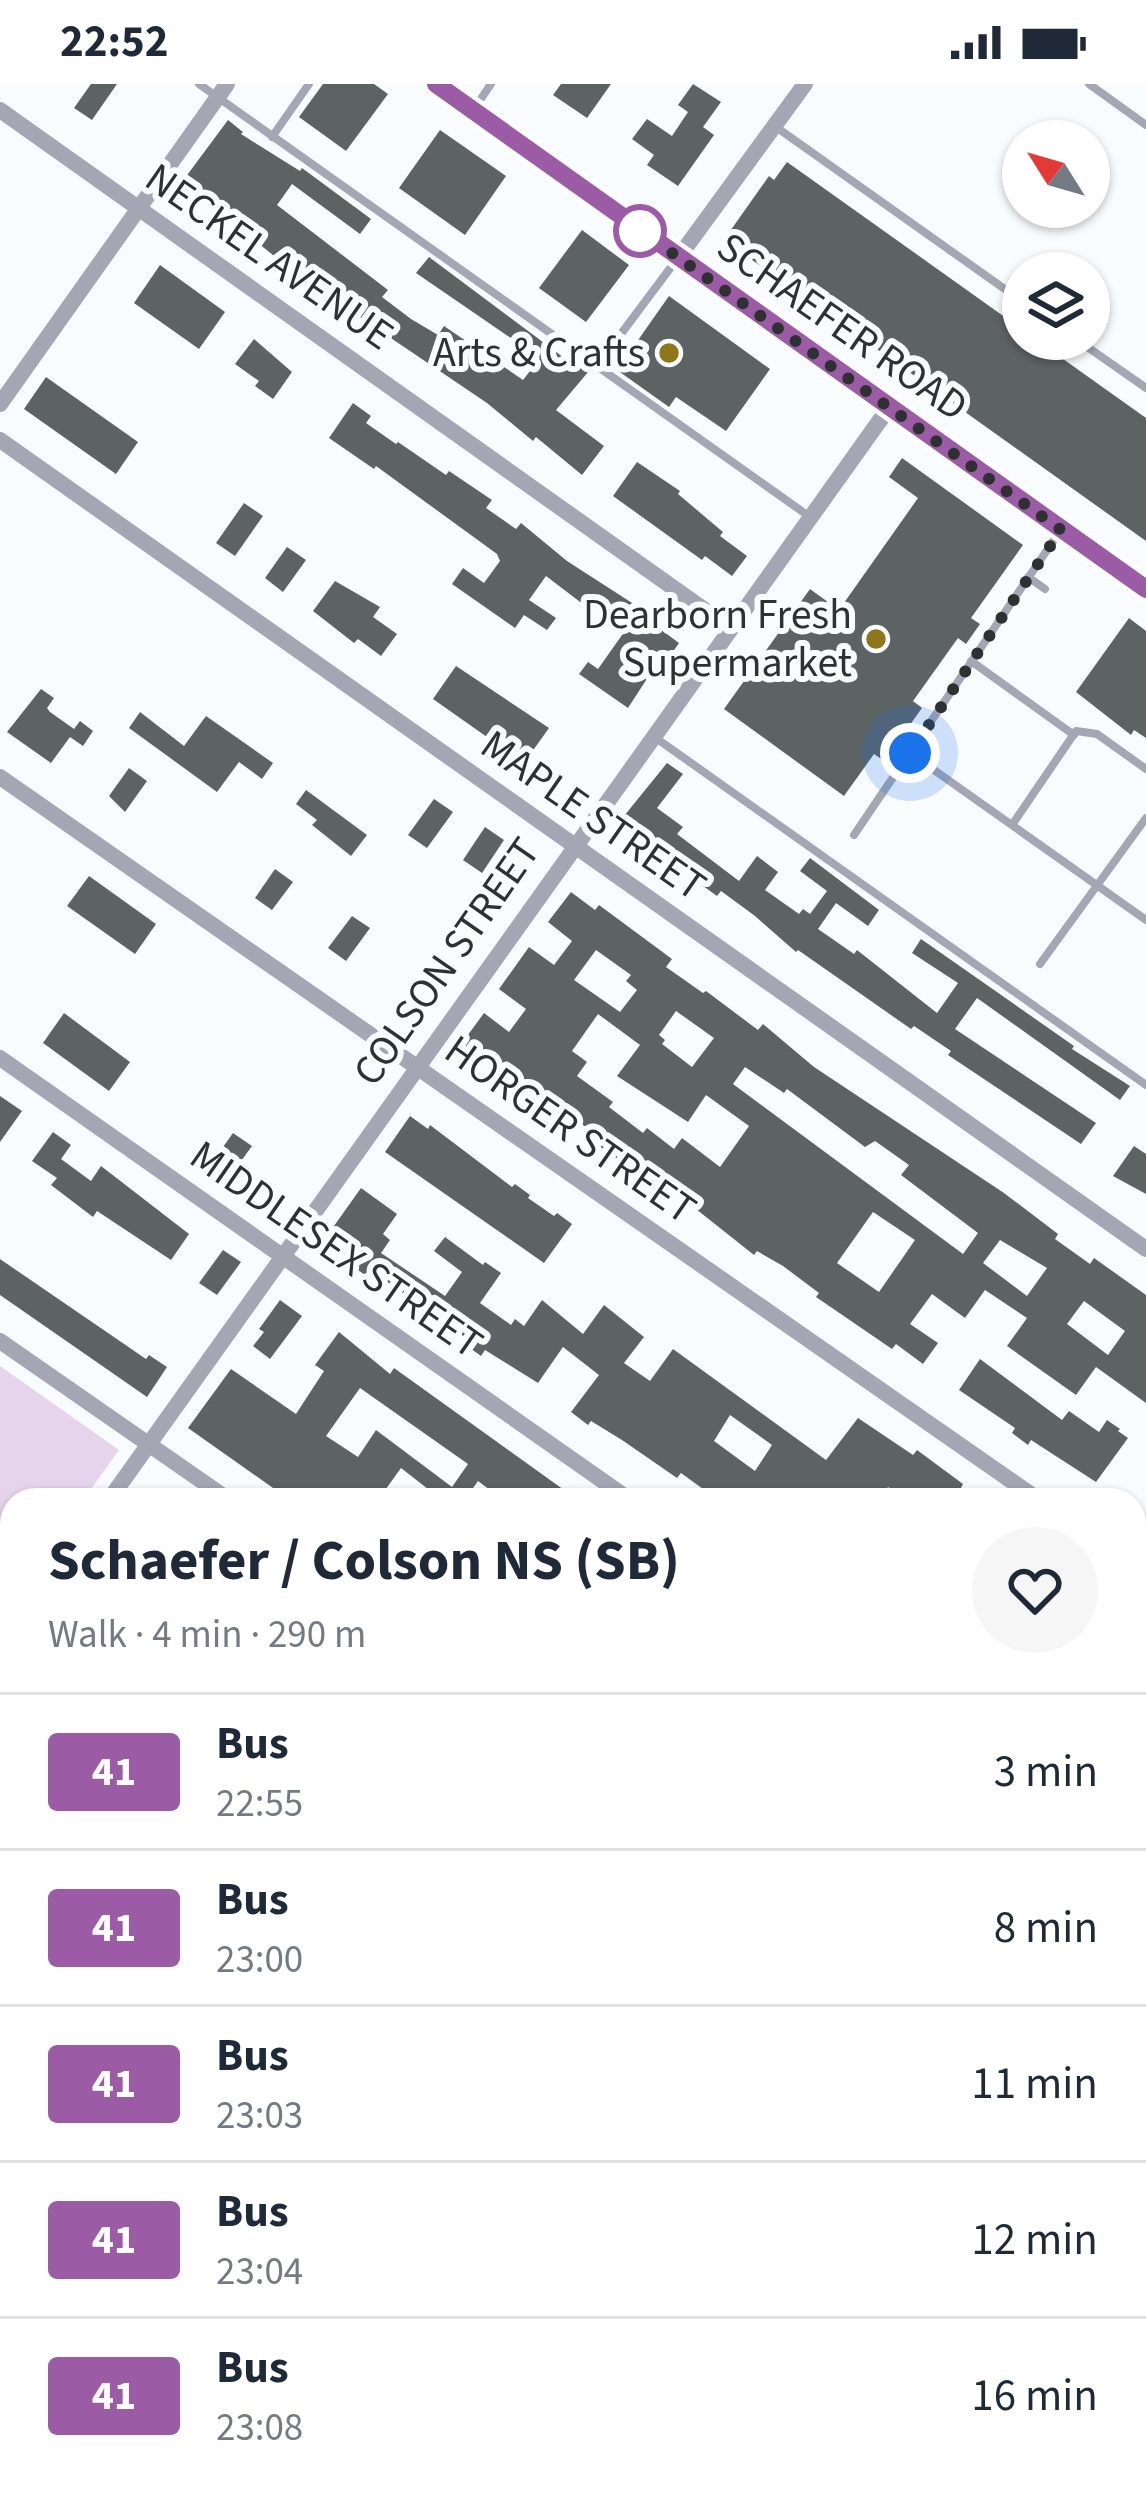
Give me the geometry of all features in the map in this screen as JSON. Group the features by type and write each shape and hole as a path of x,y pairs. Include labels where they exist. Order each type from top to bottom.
{"main road":[{"name":"SCHAEFER ROAD","path":"436,84 1146,589"}],"street":[{"path":"678,258 806,84"},
{"path":"0,404 222,91"},
{"name":"NECKEL AVENUE","path":"0,110 730,628"},
{"name":"COLSON STREET","path":"117,1488 889,409"},
{"name":"MAPLE STREET","path":"0,440 1146,1249"},
{"name":"HORGER STREET","path":"0,777 1022,1488"},
{"name":"MIDDLESEX STREET","path":"0,1058 613,1488"},
{"path":"0,1341 212,1488"}],"lane":[{"path":"199,84 222,91 272,136 811,517"},
{"path":"272,136 309,84"},
{"path":"473,110 491,84"},
{"path":"1089,84 1146,125"},
{"path":"775,126 1002,287"},
{"path":"597,366 678,258"},
{"path":"1106,360 1146,388"},
{"path":"854,835 1061,530"},
{"path":"1028,577 1046,589"},
{"path":"999,620 1012,628"},
{"path":"971,661 1074,735"},
{"path":"1012,825 1076,731 1097,734 1146,769"},
{"path":"652,735 1146,1085"},
{"path":"910,753 1146,920"},
{"path":"1040,964 1146,818"}],"shaded area":[{"path":"0,1366 119,1450 92,1488 0,1488"}],"building":[{"path":"91,84 117,84 92,120 74,108"},
{"path":"323,84 374,84 388,94 346,151 299,117"},
{"path":"561,84 611,84 587,118 553,95"},
{"path":"693,84 721,102 703,127 714,135 678,186 647,165 654,155 632,139 647,119 672,136 688,112 678,105"},
{"path":"228,120 241,134 302,168 371,219 360,234 292,184 277,205 388,290 382,297 411,319 438,335 444,326 523,380 540,358 416,273 429,257 571,363 573,359 589,371 556,410 604,446 582,475 536,437 533,441 487,403 299,276 182,182"},
{"path":"440,130 506,176 465,235 399,188"},
{"path":"787,162 1002,315 1002,360 1065,360 1146,418 1146,541 738,250 742,245 728,234 769,176 774,180"},
{"path":"582,230 629,265 586,322 539,288"},
{"path":"160,265 225,312 199,349 134,303"},
{"path":"669,296 770,369 726,431 676,397 669,407 617,370"},
{"path":"254,339 292,372 273,399 255,386 259,381 235,364"},
{"path":"46,377 138,442 116,474 24,409"},
{"path":"353,403 371,416 366,423 446,475 449,471 492,500 486,508 516,529 521,523 567,561 660,621 656,626 679,643 657,675 652,671 628,708 579,674 588,662 598,669 627,628 595,607 592,611 546,576 529,600 556,618 547,630 524,615 515,628 452,584 463,568 484,583 500,561 497,554 376,466 374,469 329,438"},
{"path":"902,458 1023,545 971,618 980,624 966,644 958,638 913,701 922,708 884,761 874,754 844,796 724,709 810,589 839,610 918,498 889,477"},
{"path":"637,462 680,491 723,532 720,536 747,556 732,576 613,496"},
{"path":"244,503 263,516 235,556 216,543"},
{"path":"287,547 306,560 283,592 265,578"},
{"path":"335,581 380,607 373,617 397,634 381,656 358,639 354,643 313,611"},
{"path":"1129,618 1146,631 1146,738 1134,730 1131,735 1076,692"},
{"path":"456,666 549,728 524,763 433,699"},
{"path":"41,689 54,698 47,708 50,712 74,729 80,721 93,731 83,746 70,737 51,763 7,732"},
{"path":"140,712 184,746 206,716 273,763 262,779 239,762 217,792 129,728"},
{"path":"667,763 683,774 657,808 683,827 677,834 739,881 757,856 778,872 765,890 799,914 803,909 810,914 827,891 800,871 810,858 879,910 868,926 836,903 818,929 854,954 857,950 937,1013 958,983 912,953 921,939 1130,1086 1120,1100 977,998 955,1029 1096,1123 1081,1144 948,1055 951,1051 914,1026 911,1029 796,952 721,891 717,896 643,843 620,821"},
{"path":"129,768 147,781 125,812 109,796"},
{"path":"306,790 367,835 351,856 312,825 317,820 296,804"},
{"path":"434,799 453,812 427,848 408,835"},
{"path":"485,827 504,840 482,873 463,860"},
{"path":"275,869 293,882 272,910 255,898"},
{"path":"89,876 156,924 135,954 67,906"},
{"path":"571,892 595,910 599,905 672,959 666,967 758,1030 763,1024 814,1067 1004,1193 1090,1264 1094,1258 1146,1295 1146,1403 1096,1367 1076,1395 1007,1346 1027,1318 985,1290 965,1318 932,1294 910,1324 938,1343 923,1364 896,1344 892,1349 816,1297 819,1293 783,1266 757,1251 754,1255 672,1190 611,1155 594,1142 599,1136 574,1119 576,1115 536,1087 529,1097 462,1043 484,1013 509,1032 526,1009 499,989 529,947 554,965 572,941 548,922","holes":["596,950 631,975 626,981 637,990 620,1012 574,980","676,1011 714,1038 692,1067 662,1044 665,1040 659,1035","598,1014 640,1045 617,1076 688,1122 706,1095 749,1126 720,1167 682,1138 674,1149 647,1128 643,1133 609,1107 613,1102 577,1076 587,1062 572,1051","745,1067 784,1093 787,1089 865,1147 875,1141 909,1165 901,1175 978,1233 963,1254 733,1084","873,1212 915,1240 879,1292 837,1263","1000,1240 1047,1268 1027,1296 983,1263","1084,1301 1125,1331 1108,1355 1067,1324"]},
{"path":"352,916 370,928 346,961 328,948"},
{"path":"64,1013 130,1062 109,1091 43,1043"},
{"path":"0,1096 22,1111 0,1142"},
{"path":"410,1116 428,1129 430,1125 512,1187 515,1184 528,1198 572,1224 544,1263 385,1152"},
{"path":"53,1132 71,1145 61,1159 91,1181 101,1166 189,1234 171,1260 97,1211 93,1217 51,1185 57,1178 32,1161"},
{"path":"233,1133 252,1146 231,1175 213,1161"},
{"path":"1134,1146 1146,1154 1146,1194 1113,1176"},
{"path":"361,1188 397,1214 383,1234 390,1240 381,1253 445,1296 462,1272 434,1251 445,1237 501,1273 480,1303 511,1325 515,1319 524,1326 542,1300 583,1334 604,1305 644,1337 624,1363 650,1381 673,1349 826,1460 858,1418 913,1455 917,1450 963,1484 961,1488 702,1488 681,1473 677,1478 571,1412 599,1375 563,1347 538,1383 485,1350 481,1356 463,1343 466,1338 369,1269 365,1275 345,1261 347,1257 324,1240","holes":["730,1415 772,1445 755,1471 714,1441"]},
{"path":"223,1250 241,1262 217,1295 199,1283"},
{"path":"0,1259 146,1359 149,1355 167,1367 147,1397 0,1295"},
{"path":"280,1300 302,1316 270,1359 253,1346"},
{"path":"339,1332 390,1374 394,1368 561,1488 487,1488 478,1481 473,1488 427,1488 401,1468 387,1488 273,1488 188,1428 231,1369 296,1414 324,1371 315,1365","holes":["360,1388 468,1464 452,1487 376,1430 358,1457 326,1436"]},
{"path":"980,1359 1062,1420 1069,1411 1099,1432 1107,1420 1120,1429 1128,1438 1096,1482 1031,1440 1028,1445 1012,1433 1015,1428 959,1390"}],"bus line":[{"name":"41","path":"436,84 1146,589"}],"place":[{"name":"Arts & Crafts","path":"669,353"},
{"name":"Dearborn Fresh Supermarket","path":"876,639"}],"route":[{"path":"640,231 630,223 1061,530 910,753"}]}
